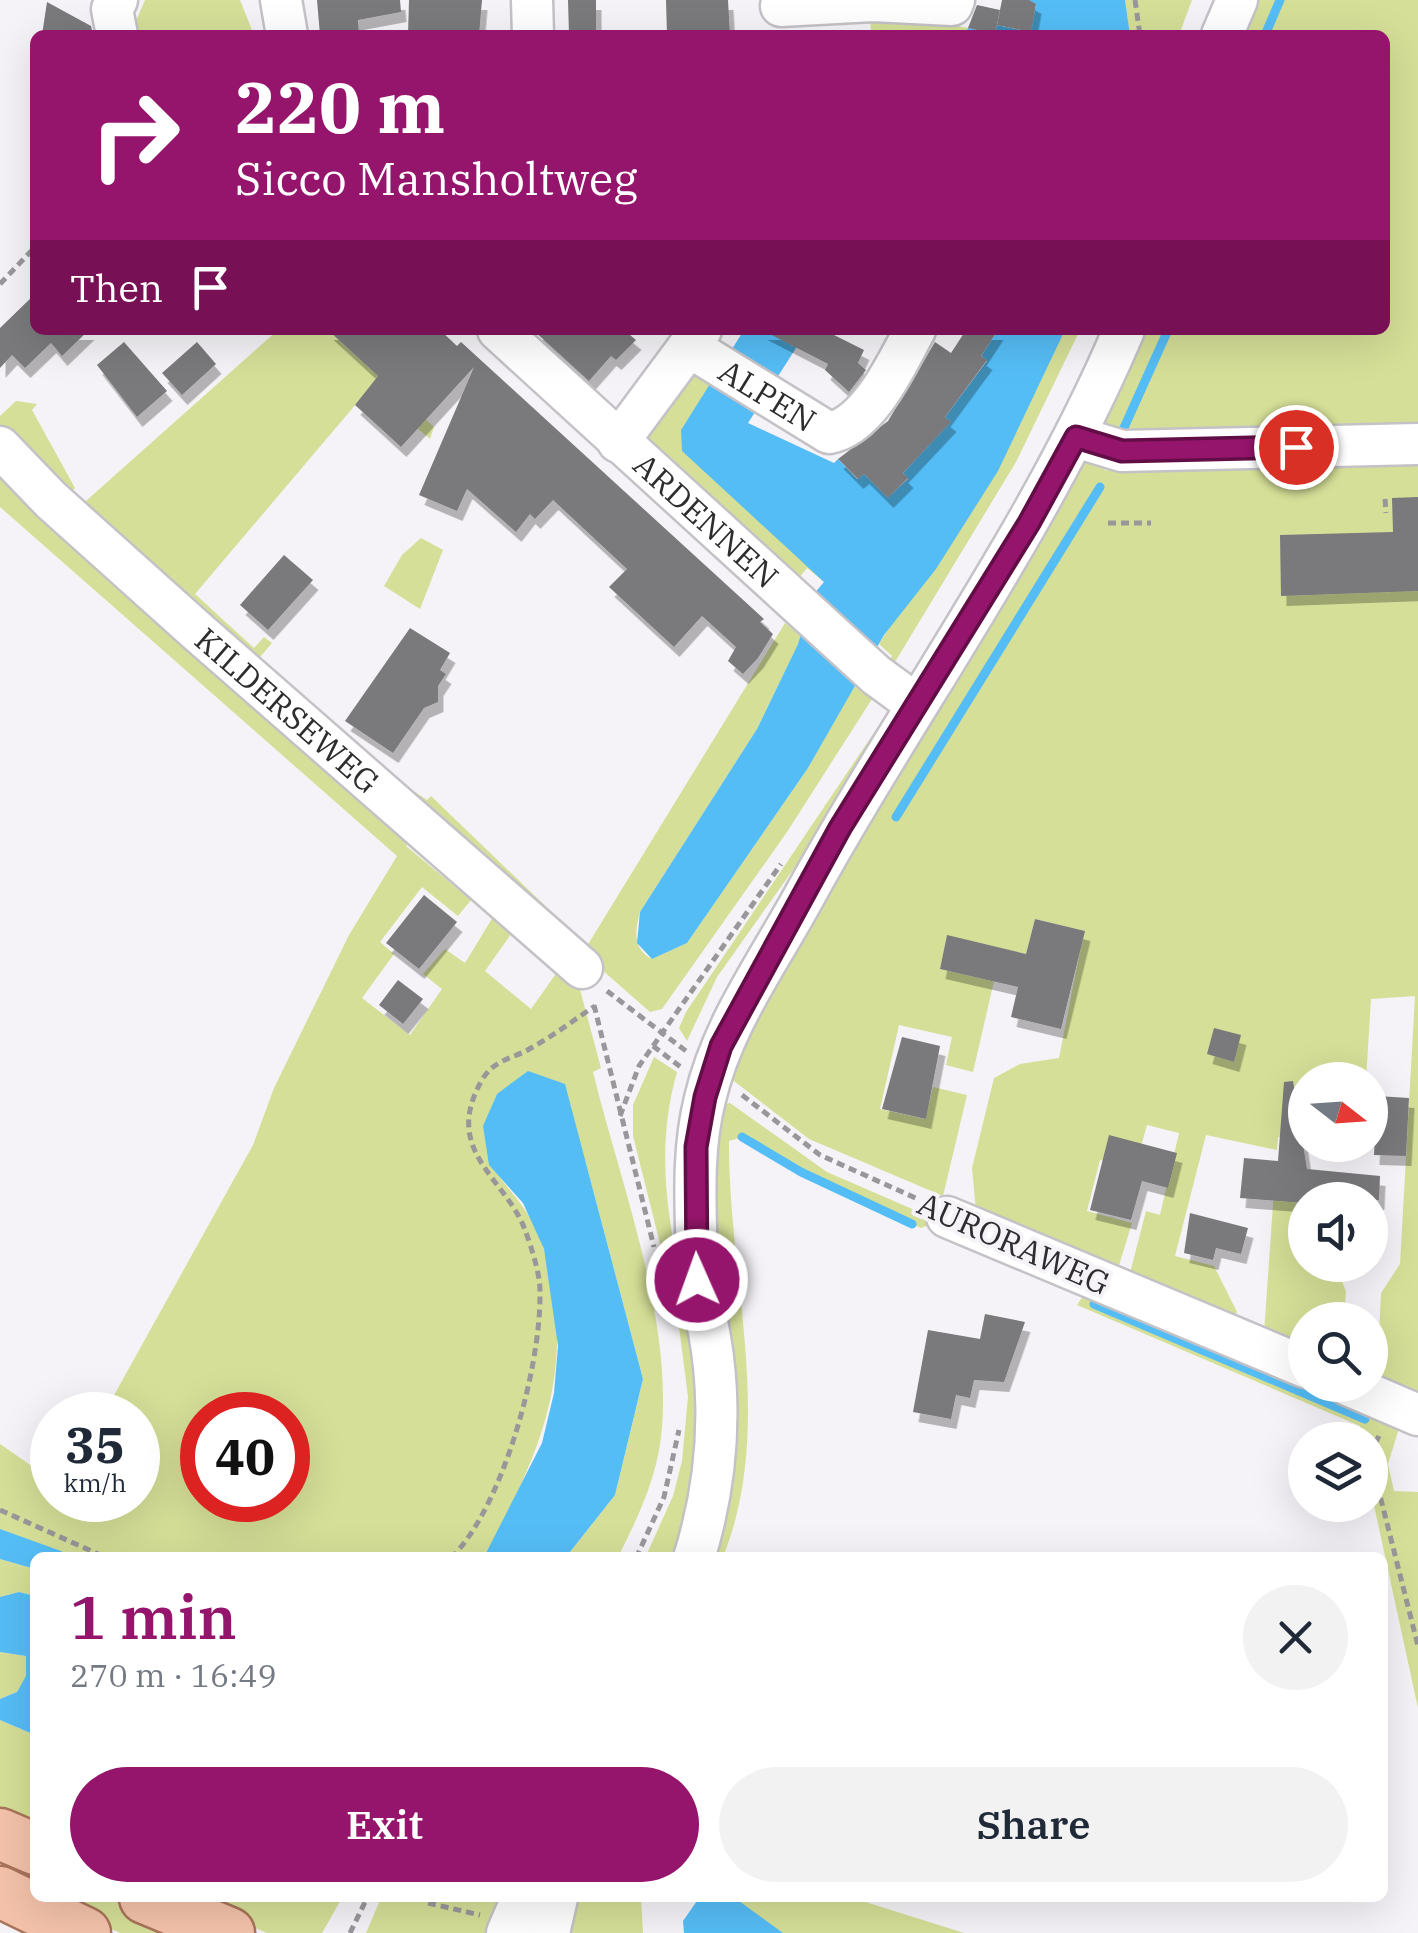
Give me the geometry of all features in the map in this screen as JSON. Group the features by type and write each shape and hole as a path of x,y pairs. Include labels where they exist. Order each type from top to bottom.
{"main road":[{"path":"0,1834 30,1847"},
{"path":"0,1892 85,1933"},
{"path":"155,1902 229,1933"}],"street":[{"path":"282,0 286,30"},
{"path":"532,0 532,30"},
{"path":"790,11 873,1 938,5 952,4 954,0"},
{"path":"1224,30 1237,0"},
{"name":"ARDENNEN","path":"503,335 876,675 917,705"},
{"name":"ALPEN","path":"704,347 829,433 842,431 864,410 913,335"},
{"path":"695,1552 712,1485 717,1397 697,1280 676,1226 670,1191 674,1114 698,1033 750,938 783,892 840,828 1029,523 1076,437 1122,335"},
{"path":"618,442 704,347"},
{"path":"1076,437 1122,451 1418,444"},
{"name":"KILDERSEWEG","path":"0,447 184,620 592,983"},
{"name":"AURORAWEG","path":"947,1217 1288,1360"},
{"path":"1388,1402 1418,1415"},
{"path":"549,1933 555,1902"}],"path":[{"path":"1134,0 1139,30"},
{"path":"0,284 30,252"},
{"path":"1385,499 1386,513"},
{"path":"1108,523 1151,523"},
{"path":"592,983 658,1266"},
{"path":"592,983 662,1032 632,1078 620,1116"},
{"path":"455,1552 478,1524 521,1413 533,1374 541,1292 516,1212 473,1152 472,1114 482,1080 502,1058 528,1050 595,1006"},
{"name":"AURORAWEG","path":"739,1092 820,1155 938,1207 947,1217"},
{"path":"639,1552 664,1497 680,1425"},
{"path":"0,1510 94,1552"},
{"path":"1387,1522 1418,1646"},
{"path":"350,1933 365,1902"},
{"path":"428,1903 473,1915 507,1914"}],"green space":[{"path":"145,0 240,0 252,30 132,30"},
{"path":"1125,0 1192,0 1181,30 1129,30"},
{"path":"1250,0 1418,0 1418,1402 1388,1384 1388,1302 1381,1302 1381,1293 1400,1264 1415,996 1371,999 1367,1062 1288,1062 1288,1138 1278,1137 1277,1150 1206,1135 1175,1256 1214,1266 1237,1312 1234,1319 1129,1277 1146,1211 1160,1215 1179,1133 1147,1125 1135,1168 1100,1160 1087,1211 1132,1223 1117,1272 976,1211 972,1168 994,1078 1020,1064 1059,1058 1084,931 1035,919 1026,954 947,936 940,969 994,981 973,1072 946,1065 952,1037 899,1025 880,1109 925,1119 933,1087 967,1095 943,1196 809,1139 721,1071 1078,464 1094,462 1107,471 1120,439 1103,426 1101,418 1135,335 1390,335 1390,30 1238,30"},
{"path":"870,11 968,28 968,30 871,30"},
{"path":"272,335 333,335 434,427 430,439 404,417 362,397 195,594 254,648 264,637 272,643 254,664 77,509"},
{"path":"1062,335 1078,335 1016,462 895,662 889,660 892,656 879,644 1034,390"},
{"path":"691,371 719,372 681,430 846,575 817,591 824,582 807,568 794,584 642,435"},
{"path":"16,401 37,404 32,410 75,488 66,499 0,433 0,416"},
{"path":"0,469 411,838 406,846 471,900 458,916 422,887 380,942 394,954 362,998 410,1035 442,989 423,974 445,949 465,963 496,912 516,927 485,971 531,1009 560,968 578,982 601,1068 593,1072 651,1294 663,1384 657,1461 620,1552 570,1552 615,1495 643,1379 585,1160 497,1094 486,1143 499,1176 535,1227 544,1250 552,1284 557,1349 554,1380 539,1441 488,1552 57,1552 0,1529 0,1444 30,1465 30,1522 160,1522 160,1392 116,1392 253,1145 274,1088 349,935 397,856 0,507"},
{"path":"421,538 443,550 420,609 384,586 402,555"},
{"path":"785,623 801,636 757,729 640,912 637,938 646,955 652,959 687,943 808,768 856,684 872,699 787,832 662,1009 650,1012 416,807 415,792 427,800 431,796 587,946"},
{"path":"888,712 827,822 717,977 687,1041 679,1028 686,1012"},
{"path":"654,1057 677,1072 668,1115 667,1196 703,1398 699,1453 681,1552 648,1552 673,1496 682,1461 688,1397 677,1311 633,1136 633,1105"},
{"path":"730,1103 827,1172 933,1218 932,1224 921,1228 801,1172 743,1137 729,1141 748,1403 746,1456 738,1507 724,1552 708,1552 705,1240 717,1105"},
{"path":"1275,1176 1298,1178 1298,1182 1288,1182 1288,1282 1342,1282 1345,1302 1288,1302 1288,1344 1264,1333"},
{"path":"1088,1289 1288,1376 1288,1395 1077,1305"},
{"path":"1304,1402 1347,1402 1400,1425 1388,1464 1388,1422 1351,1422"},
{"path":"1388,1464 1394,1491 1418,1492 1418,1708 1388,1570 1388,1552 1384,1552 1378,1522 1388,1522"},
{"path":"0,1559 30,1568 30,1595 19,1592 0,1597"},
{"path":"0,1652 26,1656 27,1676 17,1692 0,1699"},
{"path":"0,1720 30,1733 30,1831 0,1818"},
{"path":"54,1902 119,1902 192,1933 120,1933"},
{"path":"195,1902 340,1902 322,1933 267,1933"},
{"path":"379,1902 512,1902 501,1933 366,1933"},
{"path":"567,1902 641,1902 643,1933 559,1933"},
{"path":"736,1902 866,1902 964,1933 783,1933"}],"water":[{"path":"1029,0 1125,0 1129,30 1030,30 1036,5"},
{"path":"741,335 795,335 796,348 748,423 834,463 838,459 857,479 864,474 888,497 908,479 903,473 950,422 945,417 987,361 981,356 995,335 1063,335 998,471 936,569 884,635 808,768 687,943 652,959 637,943 640,912 757,729 798,644 813,595 824,582 682,451 681,430"},
{"path":"528,1071 565,1084 643,1379 615,1495 570,1552 487,1552 542,1443 554,1393 558,1346 544,1249 523,1203 489,1165 483,1126 497,1094"},
{"path":"0,1529 62,1552 30,1552 30,1568 0,1559"},
{"path":"19,1592 30,1595 30,1733 0,1720 0,1699 17,1692 26,1676 26,1656 0,1652 0,1597"},
{"path":"696,1902 740,1902 783,1933 684,1933 683,1921"}],"building":[{"path":"317,0 400,0 401,12 358,20 359,30 320,30"},
{"path":"409,0 482,0 479,30 408,30"},
{"path":"568,0 596,0 596,30 569,30"},
{"path":"666,0 728,0 730,30 667,30"},
{"path":"1002,0 1029,0 1036,4 1031,30 997,25"},
{"path":"47,2 92,30 43,30"},
{"path":"977,5 1000,10 996,30 968,28"},
{"path":"30,299 30,335 84,335 62,356 51,343 25,368 12,355 0,368 0,328"},
{"path":"333,335 445,335 457,346 461,342 764,619 760,622 773,634 758,658 743,674 728,661 736,647 702,616 674,647 609,587 627,569 553,500 535,519 530,514 516,532 467,489 457,511 419,495 474,367 401,447 355,405 378,376"},
{"path":"538,335 630,335 636,340 616,360 611,356 589,381"},
{"path":"772,335 834,335 864,350 858,363 866,370 849,392 825,370 828,364"},
{"path":"963,335 995,335 981,356 987,360 945,417 951,422 903,473 908,478 888,498 864,474 858,479 838,459 888,421 935,342 951,353"},
{"path":"124,342 167,391 137,417 97,365"},
{"path":"197,342 216,364 182,395 162,373"},
{"path":"1418,497 1418,591 1281,596 1280,535 1393,532 1392,498"},
{"path":"284,555 313,580 268,630 240,605"},
{"path":"410,628 450,653 440,670 446,674 438,686 438,702 424,708 393,753 345,721"},
{"path":"424,895 457,922 419,969 386,943"},
{"path":"1035,919 1085,931 1061,1029 1011,1017 1018,987 940,969 947,935 1026,954"},
{"path":"398,980 423,999 403,1024 379,1005"},
{"path":"1214,1028 1241,1035 1234,1062 1207,1054"},
{"path":"902,1037 940,1046 926,1119 882,1109"},
{"path":"1284,1082 1288,1082 1288,1162 1306,1162 1307,1169 1380,1176 1380,1182 1288,1182 1288,1202 1240,1198 1244,1158 1278,1161"},
{"path":"1388,1097 1409,1098 1406,1156 1388,1155"},
{"path":"1109,1135 1177,1153 1168,1188 1142,1181 1131,1220 1090,1210"},
{"path":"1190,1213 1248,1228 1241,1254 1216,1248 1213,1260 1184,1253"},
{"path":"985,1314 1025,1322 1004,1382 974,1380 970,1398 956,1395 951,1419 913,1412 928,1330 980,1339"}],"waterway":[{"path":"1267,30 1280,0"},
{"path":"1123,430 1166,335"},
{"path":"896,817 1100,487"},
{"path":"742,1137 801,1172 912,1224"},
{"path":"1094,1304 1365,1419"}],"route":[{"path":"697,1280 696,1147 705,1097 721,1046 840,828 1029,523 1076,437 1101,448 1122,451 1296,447"}]}
